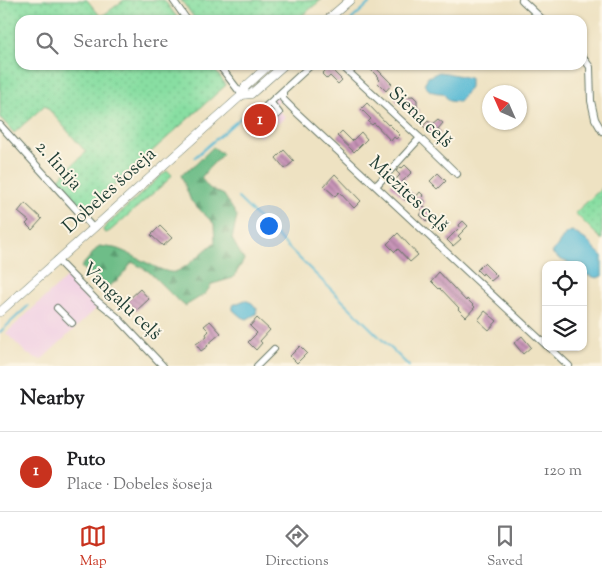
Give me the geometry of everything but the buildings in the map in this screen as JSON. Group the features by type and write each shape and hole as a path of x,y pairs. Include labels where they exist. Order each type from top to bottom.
{"main road":[{"path":"333,15 350,0"},
{"name":"Dobeles šoseja","path":"0,312 242,95 245,87 264,70"},
{"name":"Dobeles šoseja","path":"242,95 251,94 278,70"}],"street":[{"path":"173,0 184,15"},
{"path":"522,0 538,15"},
{"path":"587,62 590,66 591,101 595,119 602,131"},
{"path":"223,70 242,95"},
{"path":"263,118 283,92 306,70"},
{"name":"Siena ceļš","path":"345,70 457,174"},
{"name":"Miezītes ceļš","path":"283,92 283,99 296,112 542,341"},
{"name":"2. līnija","path":"0,125 93,228"},
{"path":"376,186 420,138"},
{"name":"Vangaļu ceļš","path":"57,260 96,300 116,316 163,366"},
{"path":"57,308 72,324"},
{"path":"257,366 274,349"},
{"path":"552,351 569,366"}],"shaded area":[{"path":"275,94 279,99 274,105 285,117 279,123 277,121 260,137 244,121"},
{"path":"67,277 97,308 41,360 27,354 6,333"}],"green space":[{"path":"0,0 87,0 99,15 15,15 15,70 215,70 226,85 85,211 57,180 86,152 45,105 14,133 0,117"},
{"path":"124,0 164,0 175,15 104,15"},
{"path":"181,0 321,0 303,15 192,15"},
{"path":"213,147 223,154 201,178 209,188 224,195 237,216 232,239 244,260 233,278 212,284 205,294 185,306 148,271 132,262 123,275 115,282 101,289 96,277 87,273 81,267 99,246 120,250 154,267 175,272 190,263 215,242 214,224 191,201 181,175 195,165"},
{"path":"168,171 172,175 167,181 110,231 106,233 103,231 104,228"},
{"path":"602,188 602,240 575,213"}],"water":[{"path":"439,72 470,78 470,87 459,102 449,101 443,93 432,92 424,84 428,77"},
{"path":"572,231 586,240 602,256 602,276 597,278 587,275 587,261 564,261 552,253 566,233"},
{"path":"245,300 252,303 257,309 256,314 247,319 241,317 233,310 233,305"}],"waterway":[{"path":"356,15 373,0"},
{"path":"195,157 259,102"},
{"path":"238,198 409,366"},
{"path":"0,332 28,306"}],"tunnel":[{"path":"262,114 267,119"},
{"path":"257,119 261,123"},
{"path":"254,122 258,126"}],"place":[{"name":"Puto","path":"260,120"}]}
